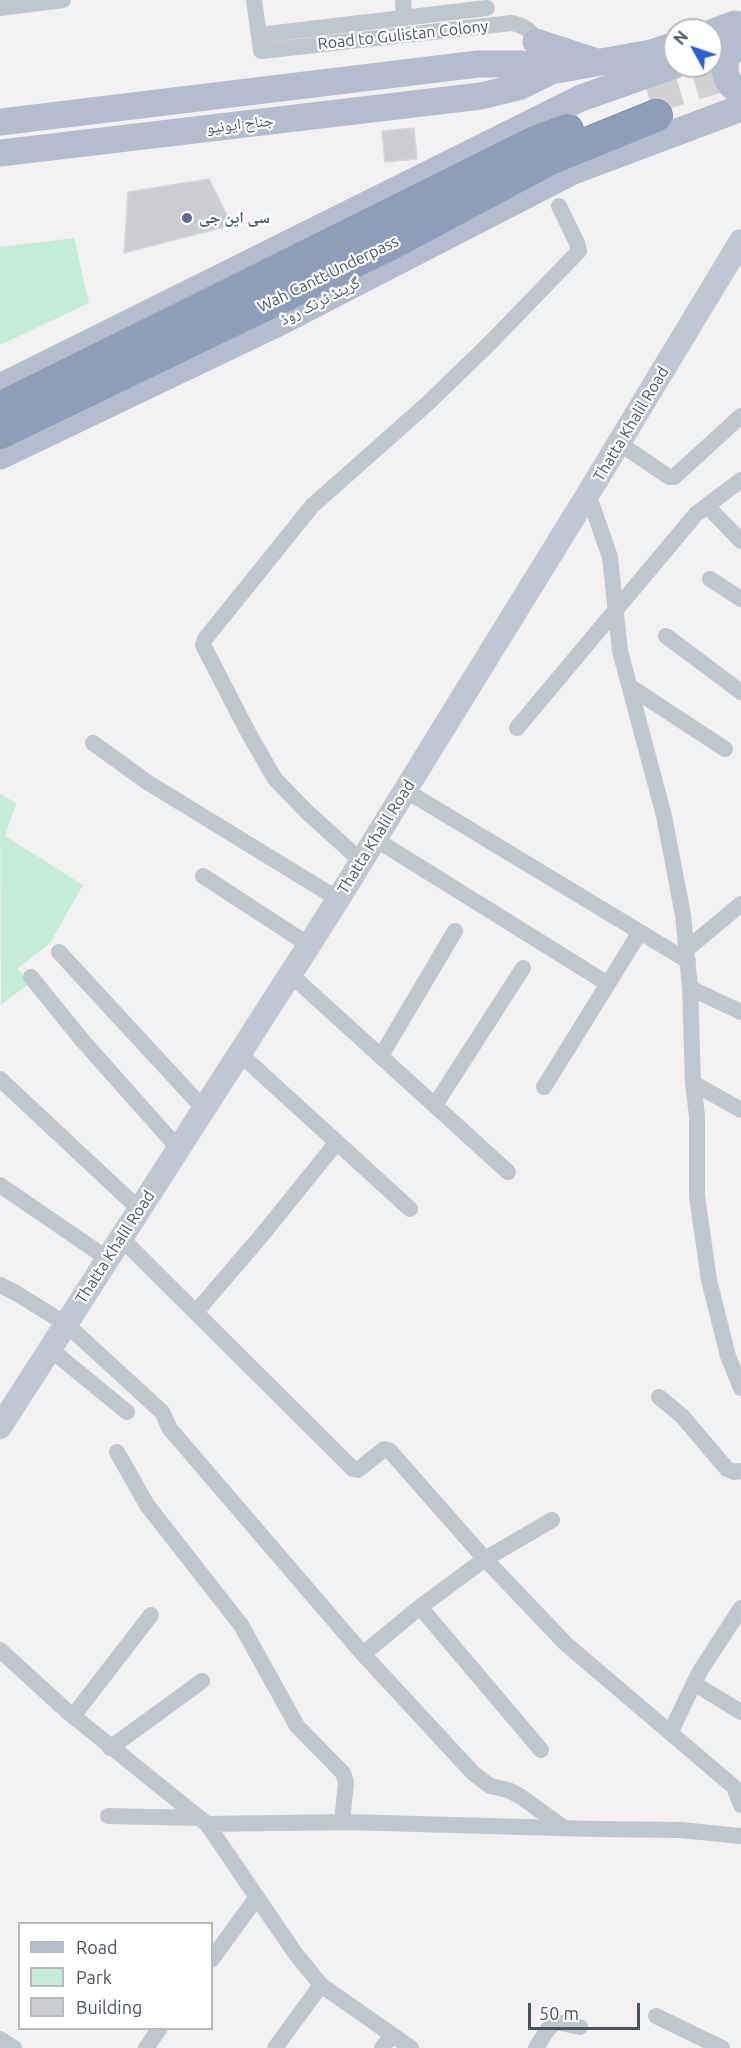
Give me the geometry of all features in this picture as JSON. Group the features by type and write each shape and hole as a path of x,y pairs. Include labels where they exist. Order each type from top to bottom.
{"highway":[{"name":"Wah Cantt Underpass","path":"0,408 535,142 653,107 393,243 0,433"}],"main road":[{"path":"723,28 735,24 741,26"},
{"path":"723,49 741,44"},
{"path":"741,44 728,55 725,73 729,83 741,93"},
{"path":"529,53 551,71 663,49"},
{"path":"529,53 595,62"},
{"name":"جناح ایونیو","path":"0,122 478,64 529,53"},
{"path":"0,387 572,102 663,69"},
{"name":"جناح ایونیو","path":"0,153 481,96 518,87 551,71"},
{"name":"گرینڈ ٹرنک روڈ","path":"0,456 282,321 573,171 741,108"}],"street":[{"path":"0,8 63,0"},
{"path":"254,0 260,43 404,18 487,8"},
{"path":"403,0 404,18"},
{"name":"Road to Gulistan Colony","path":"260,43 512,23 526,28 534,37 529,53"},
{"path":"361,861 275,779 203,645 205,639 312,506 427,404 579,251 559,206"},
{"name":"Thatta Khalil Road","path":"0,1427 338,899 741,242"},
{"path":"619,443 669,477 674,477 740,420"},
{"path":"516,728 696,514 741,480"},
{"path":"588,494 610,557 620,651 664,816 683,915 690,988 693,1083 697,1116 698,1196 709,1280 728,1356 741,1388"},
{"path":"707,507 741,541"},
{"path":"710,579 741,599"},
{"path":"666,636 741,692"},
{"path":"629,686 725,749"},
{"path":"93,743 147,782 338,899"},
{"path":"405,790 640,932 687,955"},
{"path":"375,839 608,984"},
{"path":"203,876 309,945"},
{"path":"687,955 741,904"},
{"path":"381,1056 455,931"},
{"path":"544,1088 640,932"},
{"path":"59,952 204,1109"},
{"path":"435,1105 523,968"},
{"path":"290,974 508,1172"},
{"path":"31,977 82,1040 178,1148"},
{"path":"690,988 741,1012"},
{"path":"239,1053 410,1209"},
{"path":"0,1079 139,1209"},
{"path":"693,1083 741,1110"},
{"path":"196,1312 337,1142"},
{"path":"0,1185 108,1259"},
{"path":"121,1238 353,1469 358,1470 384,1449 389,1450 485,1559 566,1644 734,1787 741,1805"},
{"path":"0,1285 66,1324 162,1412 170,1429 363,1654 473,1773 490,1786 508,1790 520,1796 564,1828"},
{"path":"50,1349 127,1412"},
{"path":"659,1396 689,1424 727,1469 734,1472 741,1471"},
{"path":"117,1452 147,1505 241,1625 297,1726 343,1773 346,1782 342,1822"},
{"path":"363,1654 420,1607 485,1559 552,1520"},
{"path":"420,1607 541,1750"},
{"path":"670,1733 700,1671 741,1608"},
{"path":"73,1716 151,1615"},
{"path":"0,1650 110,1748 203,1821 295,1953 321,1985 387,2041 411,2048"},
{"path":"110,1748 202,1681"},
{"path":"695,1684 741,1712"},
{"path":"108,1816 203,1821 681,1830 741,1836"},
{"path":"213,1958 257,1897"},
{"path":"275,2048 321,1985"},
{"path":"656,2016 722,2048"},
{"path":"536,2048 548,2029 556,2022 580,2027"},
{"path":"146,2048 159,2030"},
{"path":"0,2039 14,2048"}],"green space":[{"path":"74,238 89,303 0,345 0,247"},
{"path":"0,794 16,803 5,836 83,885 50,943 17,969 31,982 1,1005"}],"building":[{"path":"414,128 417,159 385,162 382,131"},
{"path":"209,179 232,225 124,253 128,192"}],"tunnel":[{"path":"649,98 741,70"}],"place":[{"name":"سی این جی","path":"187,218"}]}
